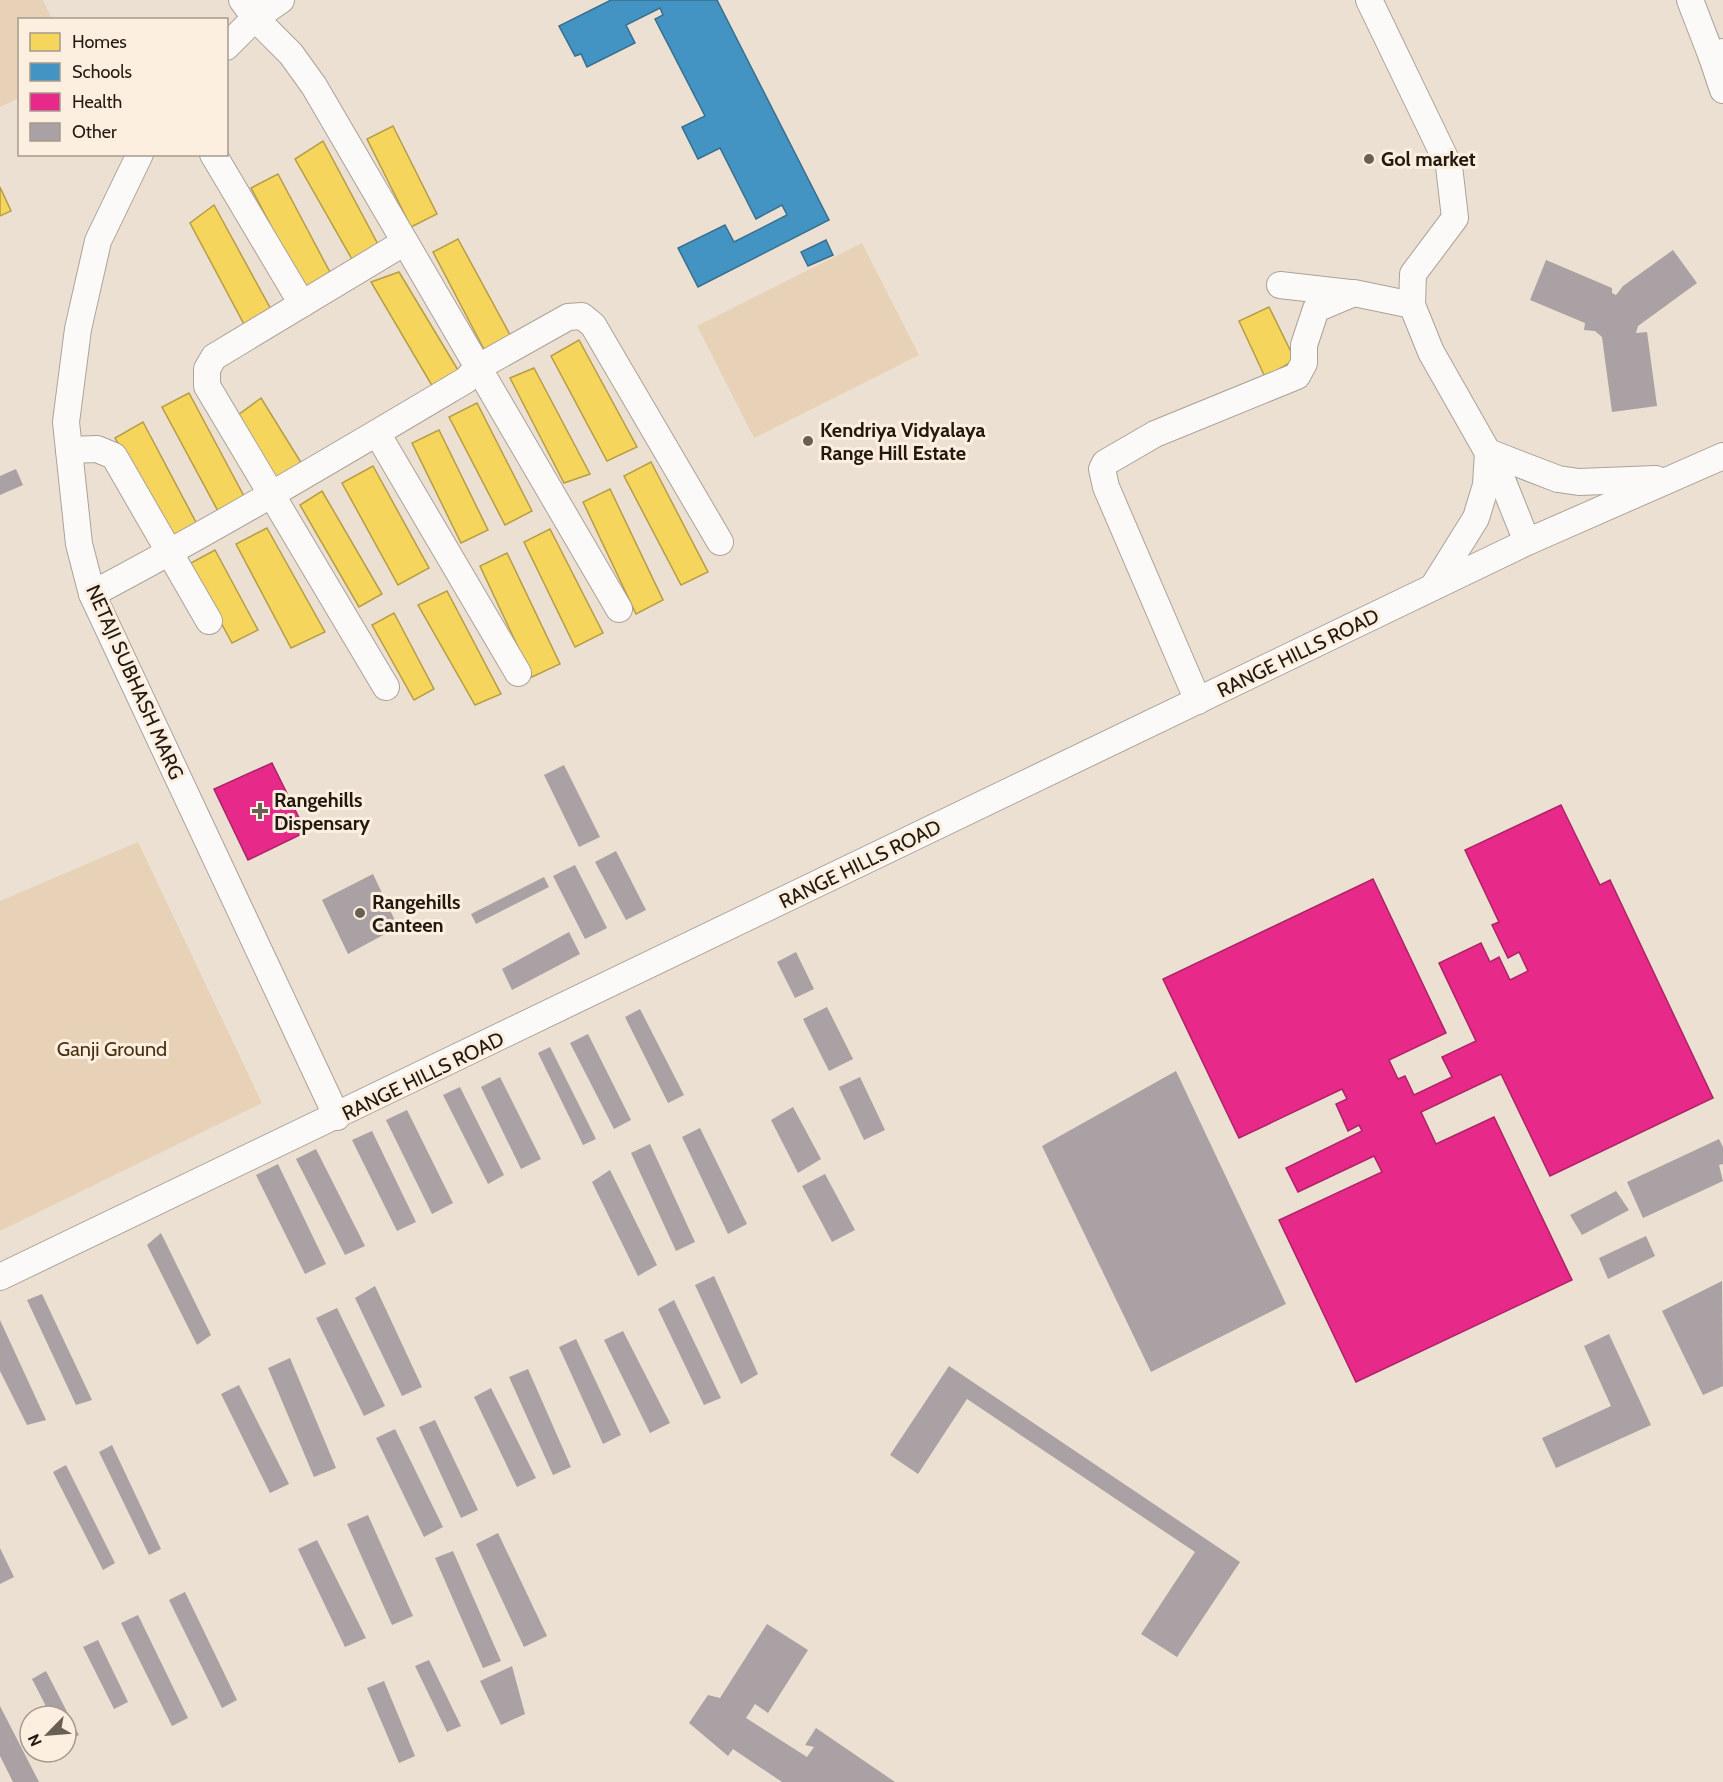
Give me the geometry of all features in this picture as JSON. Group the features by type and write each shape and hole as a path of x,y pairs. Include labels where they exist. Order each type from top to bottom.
{"street":[{"path":"228,44 248,9 280,0"},
{"path":"1369,0 1449,166 1455,218 1413,274 1412,305 1431,352 1499,472 1527,542"},
{"path":"1690,0 1717,54 1723,90"},
{"path":"248,9 291,54 314,86 619,609"},
{"name":"NETAJI SUBHASH MARG","path":"139,156 98,242 78,329 66,422 79,544 92,594 337,1117"},
{"path":"214,156 302,304"},
{"path":"386,687 207,386 207,369 214,357 405,242"},
{"path":"1280,285 1354,293 1412,305"},
{"path":"1198,701 1130,548 1102,478 1102,469 1110,458 1155,434 1297,376 1304,363 1304,345 1316,309 1354,293"},
{"path":"92,594 169,553 377,433 466,380 477,368 568,317 582,316 593,325 720,542"},
{"path":"377,433 518,673"},
{"path":"69,450 97,449 114,456 209,621"},
{"path":"1488,452 1558,479 1579,482 1671,478"},
{"path":"1433,587 1476,518 1486,485 1488,452"},
{"name":"RANGE HILLS ROAD","path":"0,1277 337,1117 1527,542 1723,456"}],"green space":[{"path":"0,0 43,0 52,18 18,18 18,98 0,107"},
{"path":"862,243 919,355 754,438 697,326"},
{"name":"Ganji Ground","path":"138,842 262,1103 0,1231 0,901"}],"building: Homes":[{"path":"393,126 437,214 411,227 367,139"},
{"path":"323,141 380,248 353,261 295,159"},
{"path":"278,174 332,276 306,292 251,188"},
{"path":"0,187 11,211 0,216"},
{"path":"214,205 273,313 245,326 190,223"},
{"path":"458,239 514,342 487,355 433,252"},
{"path":"399,272 461,375 434,389 371,282"},
{"path":"1269,307 1295,360 1265,377 1239,321"},
{"path":"579,340 637,447 607,461 551,356"},
{"path":"534,368 590,474 564,483 510,378"},
{"path":"189,393 246,500 219,513 162,407"},
{"path":"261,398 305,469 278,482 238,415"},
{"path":"477,403 532,511 505,525 449,417"},
{"path":"143,422 199,528 172,540 115,438"},
{"path":"439,430 488,530 461,543 412,443"},
{"path":"651,462 708,572 681,585 624,476"},
{"path":"373,466 429,568 398,585 342,483"},
{"path":"610,489 663,600 636,614 583,502"},
{"path":"322,491 382,594 359,607 300,505"},
{"path":"267,528 325,632 291,648 236,544"},
{"path":"550,529 603,633 575,647 524,542"},
{"path":"215,550 258,630 232,643 189,564"},
{"path":"507,553 560,664 532,677 480,566"},
{"path":"447,591 501,694 475,705 418,605"},
{"path":"394,613 434,689 414,700 372,625"}],"building: Schools":[{"path":"611,0 717,0 829,220 698,287 678,248 725,225 734,242 787,215 782,205 756,219 720,148 698,159 682,127 705,116 655,19 663,15 660,8 626,25 635,43 587,67 581,54 575,56 559,26"},
{"path":"826,240 833,255 808,266 801,252"}],"building: Health":[{"name":"Rangehills Dispensary","path":"272,763 306,832 248,860 214,789"},
{"path":"1561,805 1600,885 1610,880 1713,1098 1550,1176 1501,1074 1421,1112 1436,1144 1494,1117 1572,1280 1356,1382 1279,1220 1382,1172 1374,1156 1298,1192 1286,1168 1362,1131 1359,1125 1348,1131 1336,1104 1347,1099 1342,1089 1239,1138 1163,979 1373,879 1446,1033 1389,1060 1398,1079 1405,1076 1414,1095 1452,1077 1442,1057 1476,1041 1439,963 1481,943 1490,962 1499,957 1510,980 1528,971 1519,952 1508,958 1492,925 1499,922 1465,850"}],"building: Other":[{"path":"1673,250 1697,283 1638,326 1636,333 1647,332 1657,406 1612,412 1602,337 1595,331 1584,330 1585,323 1530,300 1546,260 1612,288 1612,293 1616,295 1623,286"},
{"path":"16,469 23,485 0,495 0,476"},
{"path":"564,765 600,837 579,847 544,775"},
{"path":"616,851 646,910 626,920 595,862"},
{"path":"575,865 607,928 585,939 553,876"},
{"name":"Rangehills Canteen","path":"373,874 398,927 348,954 322,900"},
{"path":"544,877 549,887 476,924 471,914"},
{"path":"569,932 580,954 512,990 502,969"},
{"path":"796,952 814,989 795,998 777,962"},
{"path":"827,1007 853,1059 829,1071 803,1019"},
{"path":"640,1009 684,1095 668,1103 625,1017"},
{"path":"588,1034 631,1120 614,1129 570,1043"},
{"path":"550,1047 596,1139 583,1145 538,1053"},
{"path":"1176,1071 1286,1304 1151,1372 1042,1146"},
{"path":"500,1077 541,1159 521,1169 481,1087"},
{"path":"860,1077 885,1130 864,1140 839,1087"},
{"path":"460,1087 504,1175 488,1184 443,1095"},
{"path":"793,1107 821,1159 798,1173 771,1120"},
{"path":"407,1110 453,1203 432,1214 386,1120"},
{"path":"700,1128 747,1224 728,1234 682,1137"},
{"path":"372,1131 416,1222 397,1231 352,1140"},
{"path":"1719,1139 1723,1147 1723,1164 1719,1165 1723,1181 1643,1218 1627,1182"},
{"path":"650,1144 695,1242 676,1251 631,1153"},
{"path":"316,1149 365,1246 345,1255 296,1159"},
{"path":"278,1164 326,1264 305,1274 256,1175"},
{"path":"610,1170 657,1265 638,1276 592,1182"},
{"path":"825,1174 855,1230 832,1242 802,1186"},
{"path":"1616,1191 1629,1210 1582,1235 1570,1215"},
{"path":"161,1233 211,1335 197,1345 147,1245"},
{"path":"1646,1236 1655,1256 1608,1279 1599,1258"},
{"path":"714,1276 758,1374 741,1384 695,1285"},
{"path":"1722,1281 1723,1386 1703,1395 1662,1311"},
{"path":"375,1286 422,1387 402,1396 355,1298"},
{"path":"42,1294 92,1400 76,1405 27,1300"},
{"path":"674,1300 721,1398 704,1405 658,1309"},
{"path":"337,1308 385,1406 364,1416 316,1318"},
{"path":"0,1320 46,1420 27,1425 0,1371"},
{"path":"623,1331 670,1423 650,1433 604,1340"},
{"path":"1609,1334 1651,1425 1556,1468 1542,1438 1611,1406 1584,1346"},
{"path":"576,1339 621,1435 603,1444 559,1347"},
{"path":"290,1358 336,1468 314,1477 268,1368"},
{"path":"949,1366 1240,1562 1177,1657 1141,1634 1195,1552 967,1399 918,1474 890,1455"},
{"path":"528,1369 571,1467 553,1475 509,1377"},
{"path":"239,1385 289,1484 270,1493 221,1394"},
{"path":"491,1388 536,1478 517,1487 474,1397"},
{"path":"435,1420 478,1510 461,1518 419,1427"},
{"path":"395,1429 443,1527 424,1537 376,1438"},
{"path":"112,1445 161,1549 149,1555 99,1452"},
{"path":"66,1465 115,1563 103,1570 53,1472"},
{"path":"368,1515 413,1616 392,1625 347,1524"},
{"path":"498,1533 547,1636 524,1647 476,1544"},
{"path":"317,1540 366,1638 345,1647 298,1549"},
{"path":"0,1548 14,1577 0,1584"},
{"path":"453,1551 501,1661 483,1668 435,1558"},
{"path":"185,1592 237,1700 222,1708 169,1600"},
{"path":"138,1615 188,1718 172,1726 121,1623"},
{"path":"767,1624 808,1650 768,1713 755,1704 746,1718 807,1757 814,1747 805,1745 816,1728 895,1782 782,1782 733,1749 728,1756 689,1723 708,1695 720,1698"},
{"path":"98,1640 128,1702 114,1709 83,1647"},
{"path":"429,1660 461,1726 447,1732 415,1666"},
{"path":"512,1666 525,1714 501,1725 480,1681"},
{"path":"46,1671 63,1704 45,1704 32,1679"},
{"path":"384,1681 415,1756 399,1763 367,1688"},
{"path":"0,1706 18,1741 18,1764 30,1764 39,1782 13,1782 0,1756"}],"place":[{"name":"Gol market","path":"1369,159"},
{"name":"Kendriya Vidyalaya Range Hill Estate","path":"808,441"},
{"name":"Rangehills Dispensary","path":"260,811"},
{"name":"Rangehills Canteen","path":"360,913"}]}
